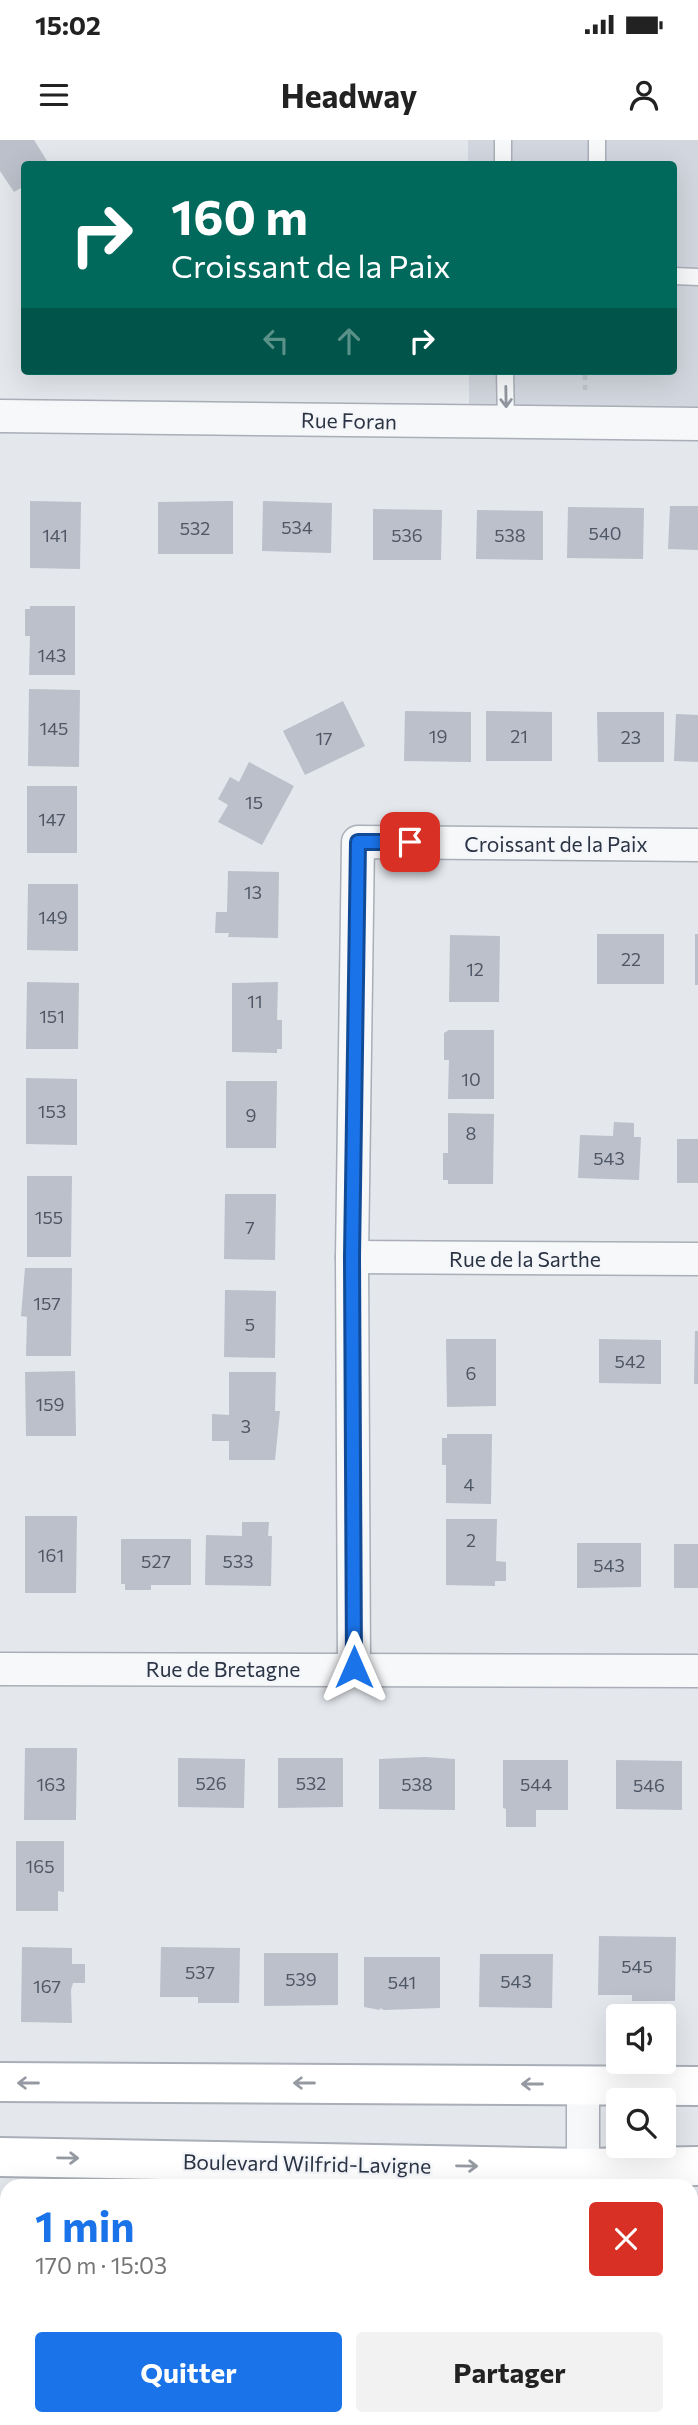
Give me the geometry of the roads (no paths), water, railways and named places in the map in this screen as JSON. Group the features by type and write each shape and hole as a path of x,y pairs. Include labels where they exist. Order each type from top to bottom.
{"main road":[{"path":"0,2082 698,2086"},
{"name":"Boulevard Wilfrid-Lavigne","path":"0,2157 583,2177 698,2166"}],"street":[{"name":"Rue Foran","path":"0,416 698,424"},
{"name":"Croissant de la Paix","path":"354,1667 352,1257 358,842 698,845"},
{"name":"Rue de la Sarthe","path":"352,1257 698,1259"},
{"name":"Rue de Bretagne","path":"0,1669 354,1667 698,1671"},
{"path":"583,2084 583,2177"}],"lane":[{"path":"503,140 503,161"},
{"path":"597,140 597,161"},
{"path":"677,276 698,277"},
{"path":"505,375 506,423"}]}
